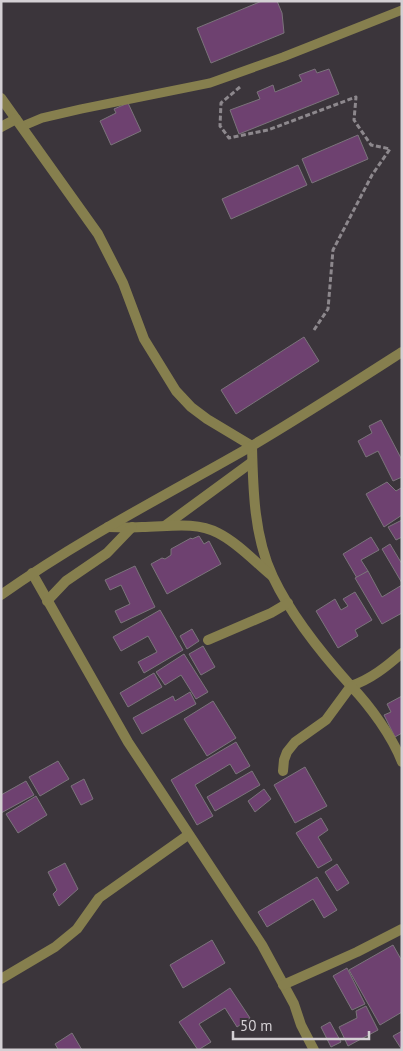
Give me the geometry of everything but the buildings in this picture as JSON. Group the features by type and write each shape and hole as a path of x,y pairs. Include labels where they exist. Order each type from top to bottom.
{"street":[{"path":"1,98 98,234 124,283 144,339 176,391 191,407 207,419 252,446"},
{"path":"1,127 20,123"},
{"path":"1,595 32,573 108,527 252,446 402,352"},
{"path":"252,446 253,499 263,548 273,577 288,603 328,660 364,699 397,750 402,762"},
{"path":"165,526 252,462"},
{"path":"108,527 165,526 204,528 230,540 273,577"},
{"path":"47,601 66,581 107,553 132,527"},
{"path":"32,573 128,742 262,945 314,1050"},
{"path":"208,640 288,603"},
{"path":"284,771 286,752 295,742 326,720 351,686 366,680 402,653"},
{"path":"1,979 55,947 77,929 100,898 188,835"},
{"path":"283,985 357,952 402,929"}],"lane":[{"path":"20,123 210,83 402,10"}],"path":[{"path":"242,85 221,103 220,126 229,138 268,130 356,97 354,120 371,145 390,149 372,175 333,250 328,309 314,330"}]}
